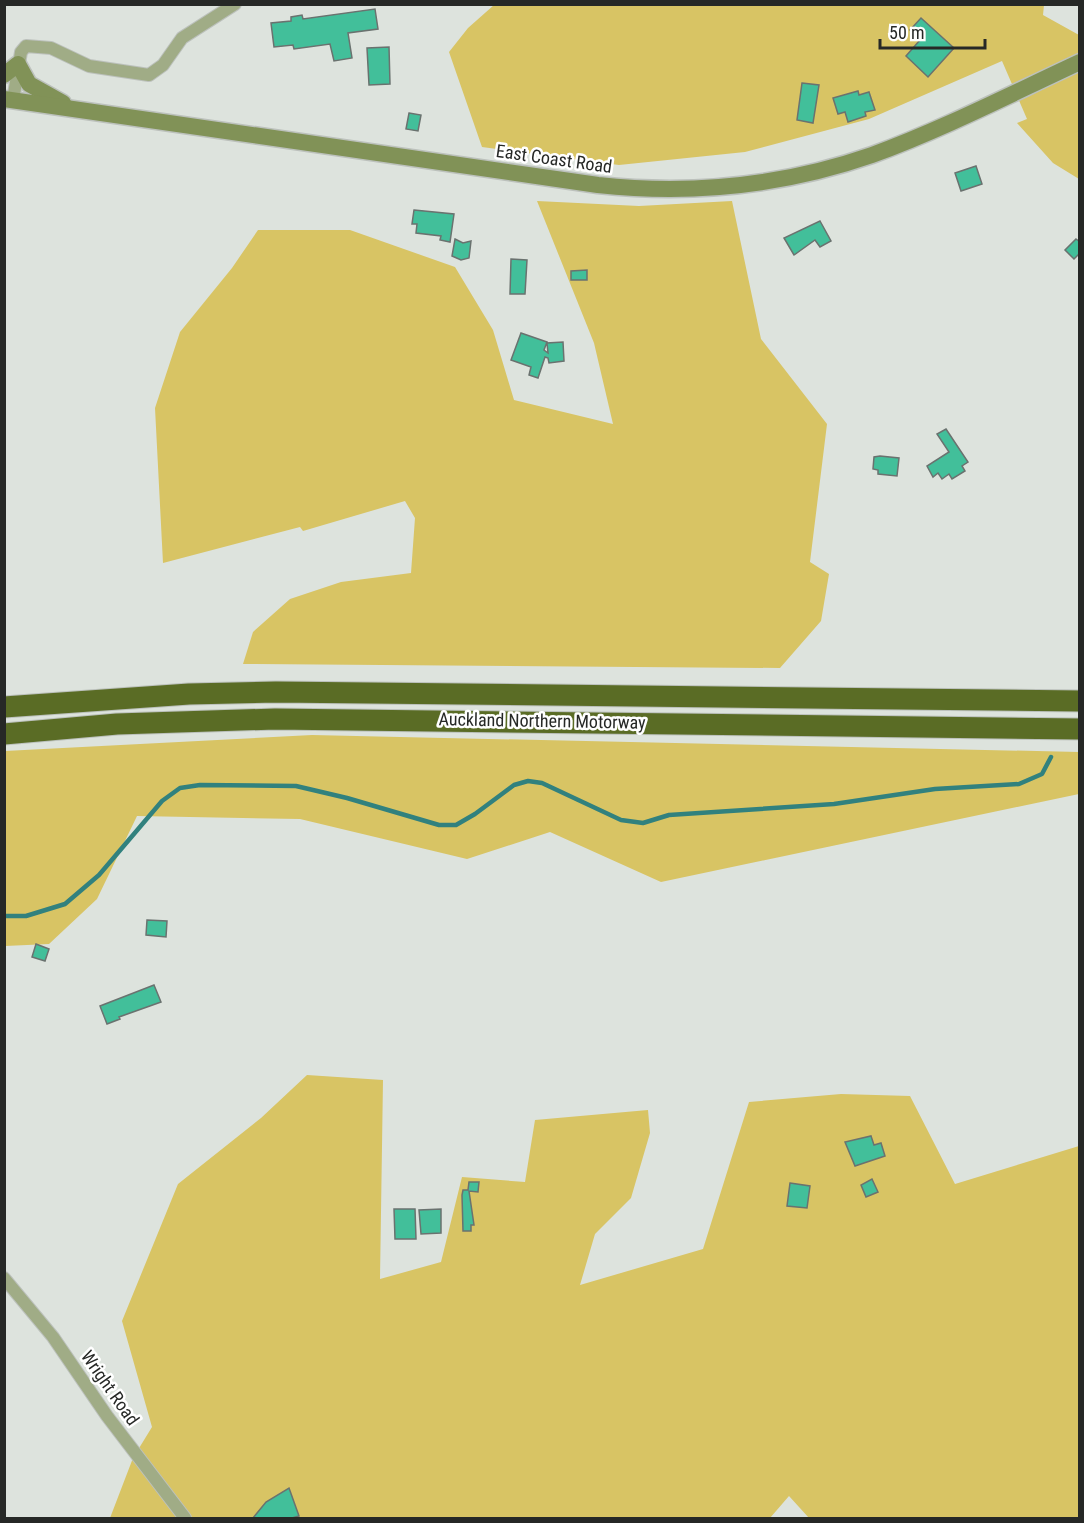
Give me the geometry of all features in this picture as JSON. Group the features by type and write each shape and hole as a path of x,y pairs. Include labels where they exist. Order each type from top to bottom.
{"highway":[{"name":"Auckland Northern Motorway","path":"4,707 189,694 276,692 1080,701"},
{"name":"Auckland Northern Motorway","path":"4,734 117,724 275,719 1080,729"}],"main road":[{"name":"East Coast Road","path":"9,99 598,186 639,190 693,189 734,187 783,178 870,155 945,124 1080,62"},
{"path":"4,75 18,64 22,76 29,84 74,109"}],"street":[{"path":"9,99 23,48 36,45 51,48 89,66 149,75 163,64 182,38 235,4"},
{"name":"Wright Road","path":"4,1278 53,1337 114,1425 184,1518"}],"shaded area":[{"path":"494,5 1044,5 1043,15 1079,35 1079,179 1053,163 1017,123 1027,119 1002,61 869,119 745,152 619,165 482,147 449,52 468,28"},
{"path":"537,201 639,206 732,201 761,339 827,424 810,562 829,574 821,621 780,668 243,664 253,632 290,599 341,582 411,573 415,518 405,501 303,531 300,527 163,563 155,408 180,332 232,268 258,230 350,230 455,267 493,330 514,400 613,424 594,343"},
{"path":"312,735 1079,752 1079,794 661,882 550,832 467,859 300,819 137,816 97,899 49,944 5,946 5,751"},
{"path":"307,1075 383,1080 380,1279 441,1262 462,1177 525,1182 535,1120 648,1110 650,1133 631,1198 595,1234 580,1285 703,1249 749,1102 841,1094 910,1096 955,1184 1079,1146 1079,1518 809,1518 789,1496 770,1518 110,1518 133,1458 152,1427 122,1321 178,1184 261,1118"}],"building":[{"path":"375,9 378,29 348,33 352,58 334,61 330,44 294,49 293,45 274,47 271,23 291,21 291,17 302,15 303,19"},
{"path":"921,18 954,48 928,77 906,56 920,40 910,30"},
{"path":"389,47 390,84 369,85 367,48"},
{"path":"802,83 819,85 813,123 797,120"},
{"path":"858,91 859,95 869,92 875,110 865,112 866,116 848,122 845,112 838,114 833,98"},
{"path":"409,113 421,115 418,131 406,129"},
{"path":"976,166 982,184 961,191 955,173"},
{"path":"414,210 454,214 450,242 440,240 441,236 416,233 417,224 412,224"},
{"path":"820,221 831,241 820,247 815,240 794,255 784,238"},
{"path":"455,239 463,243 471,241 469,258 461,260 452,256"},
{"path":"1076,239 1080,242 1080,253 1074,259 1065,250"},
{"path":"511,259 527,260 525,294 510,294"},
{"path":"587,270 587,280 571,280 571,271"},
{"path":"521,333 547,342 544,350 548,353 547,343 563,342 564,361 549,363 548,358 545,357 538,378 529,375 531,367 511,360"},
{"path":"946,429 968,462 962,466 965,471 952,479 949,474 942,479 938,473 933,477 927,466 949,452 937,434"},
{"path":"874,457 899,458 897,476 878,474 878,470 873,469"},
{"path":"147,920 167,921 166,937 146,935"},
{"path":"36,944 49,949 45,961 32,957"},
{"path":"154,985 161,1002 119,1017 120,1019 107,1024 100,1006"},
{"path":"871,1136 874,1145 881,1143 885,1156 855,1166 845,1142"},
{"path":"872,1179 878,1192 866,1197 861,1185"},
{"path":"469,1182 479,1182 478,1192 469,1191 474,1225 471,1225 471,1231 463,1231 462,1195 463,1190 468,1190"},
{"path":"790,1183 810,1186 807,1208 787,1206"},
{"path":"394,1209 415,1209 416,1239 395,1239"},
{"path":"441,1209 441,1233 421,1234 419,1210"},
{"path":"289,1488 299,1516 253,1518 266,1502"}],"waterway":[{"path":"4,916 26,916 65,904 99,875 162,801 180,788 200,785 296,786 347,798 439,825 456,825 514,785 528,781 542,783 621,820 643,823 669,815 834,804 935,789 1019,784 1042,774 1051,757"}]}
